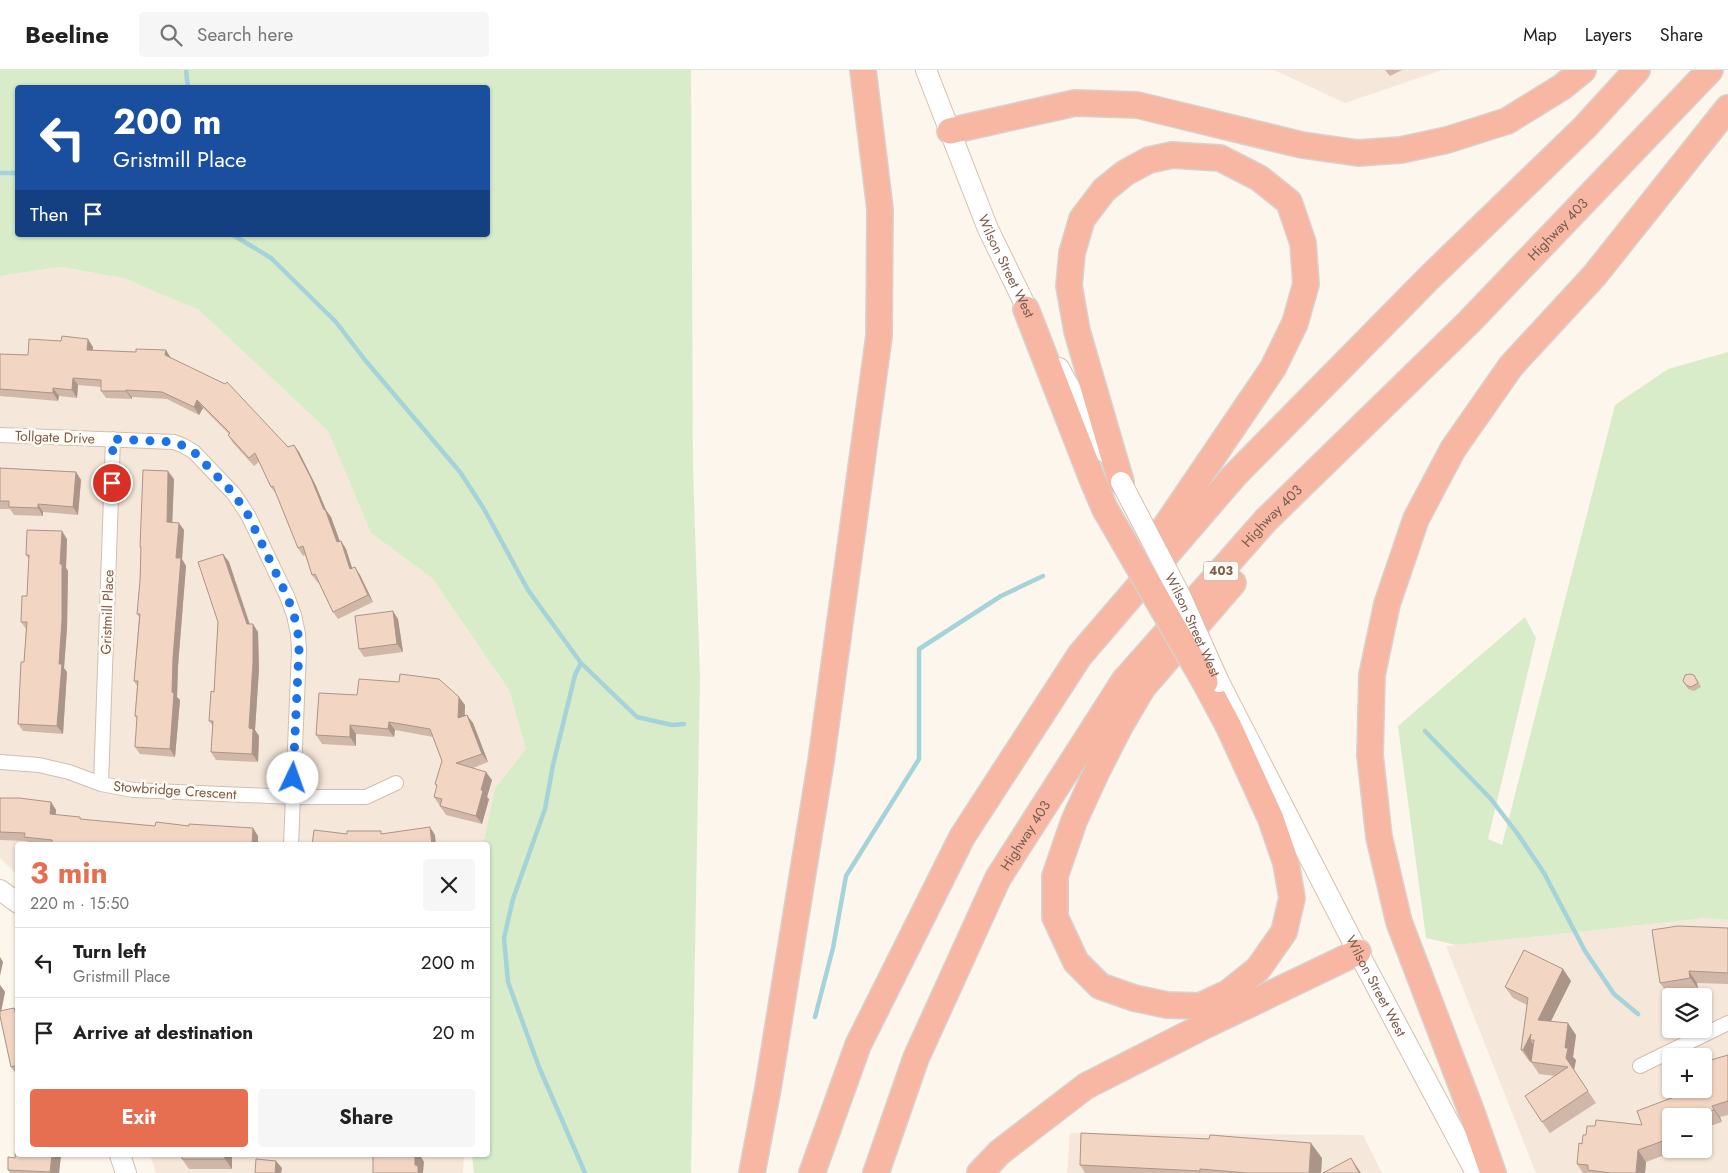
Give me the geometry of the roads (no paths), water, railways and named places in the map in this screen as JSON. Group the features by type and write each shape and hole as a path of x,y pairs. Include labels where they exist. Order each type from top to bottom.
{"highway":[{"path":"752,1173 768,1088 821,761 879,336 880,209 863,70"},
{"path":"950,131 1075,102 1137,105 1302,146 1358,153 1401,150 1447,140 1507,121 1562,87 1583,70"},
{"path":"1080,655 1234,476 1436,271 1585,127 1637,70"},
{"name":"Highway 403","path":"876,1173 916,1058 998,878 1124,681 1266,520 1469,322 1710,70"},
{"path":"1493,1173 1399,922 1378,837 1370,755 1372,675 1387,604 1416,519 1453,449 1511,366 1594,276 1728,108"},
{"path":"812,1173 858,1045 962,837 1080,655 1273,368 1295,322 1306,284 1303,243 1289,202 1259,178 1220,158 1172,156 1149,160 1126,173 1104,190 1082,219 1072,253 1069,286 1077,331 1121,482"},
{"path":"1026,308 1105,509 1212,682 1229,727 1271,819 1286,863 1292,898 1284,932 1258,969 1228,992 1200,1006 1167,1005 1134,998 1100,986 1076,962 1055,917 1055,876 1074,821 1120,726 1143,687 1287,520 1469,322"},
{"path":"980,1173 1000,1152 1086,1086 1200,1028 1358,952"}],"main road":[{"name":"Wilson Street West","path":"926,70 988,229 1026,308 1181,597 1212,682 1476,1173"},
{"path":"0,890 15,901"},
{"path":"121,1157 126,1173"}],"street":[{"name":"Tollgate Drive","path":"0,435 174,442 194,452 234,494 248,515 287,596 298,634 299,650 291,842"},
{"name":"Gristmill Place","path":"101,784 113,439"},
{"name":"Stowbridge Crescent","path":"0,762 39,764 69,772 101,784 133,790 292,797 366,797 396,783"},
{"path":"1640,1066 1728,1023"}],"waterway":[{"path":"186,70 188,85"},
{"path":"0,173 15,173"},
{"path":"236,237 271,258 336,322 365,360 460,472 484,509 528,590 581,663 637,717 672,725 684,724"},
{"path":"815,1017 833,948 846,876 919,759 919,649 1001,596 1043,576"},
{"path":"581,663 575,675 553,765 545,809 513,899 504,938 508,982 539,1067 585,1173"},
{"path":"1425,731 1490,798 1517,833 1544,873 1585,951 1614,994 1638,1014"}]}
